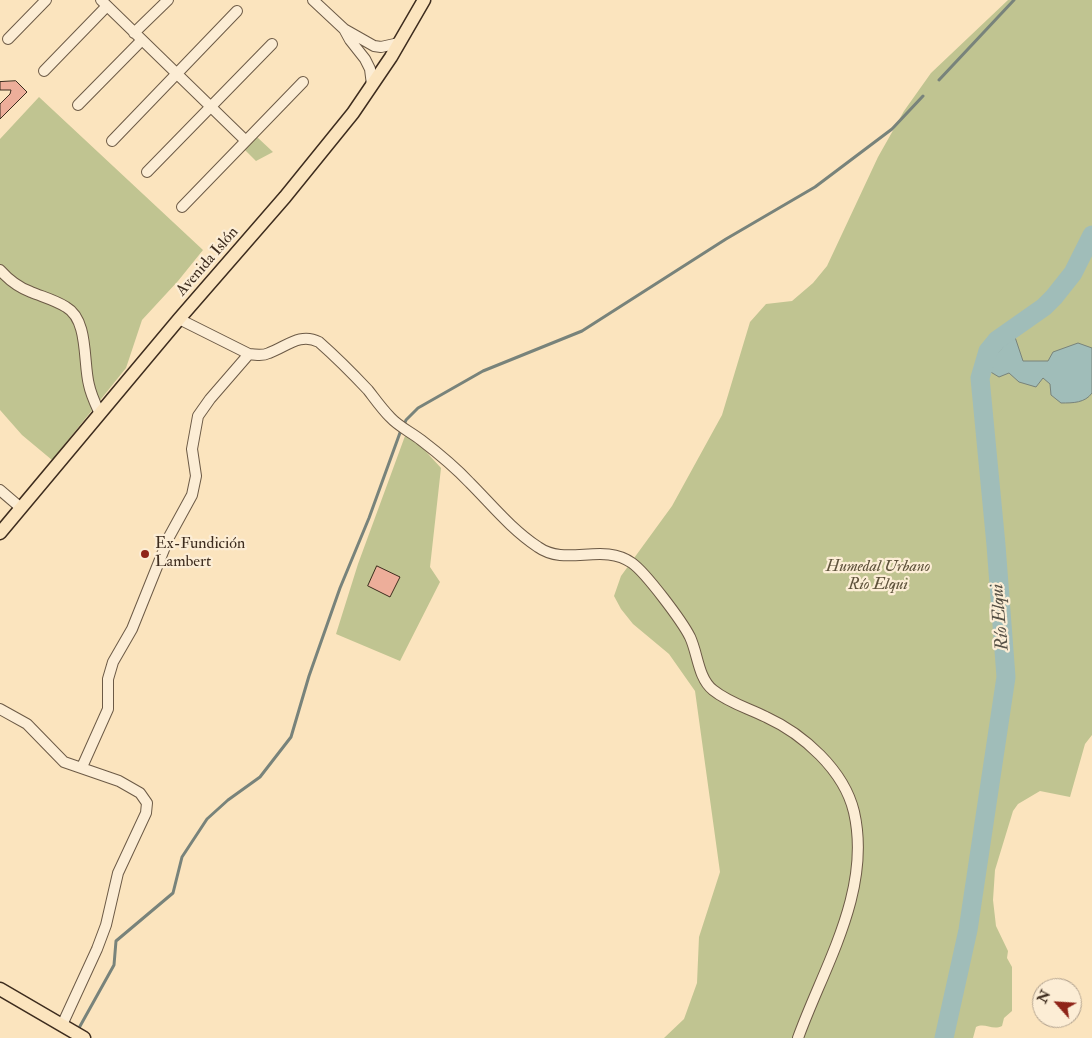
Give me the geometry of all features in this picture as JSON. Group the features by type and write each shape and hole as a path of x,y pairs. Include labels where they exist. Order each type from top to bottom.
{"main road":[{"name":"Avenida Islón","path":"0,533 179,319 285,198 372,85 424,0"},
{"path":"0,989 84,1038"}],"street":[{"path":"8,39 46,0"},
{"path":"78,105 138,36 166,0"},
{"path":"313,0 344,30 365,58 370,69 372,85"},
{"path":"44,71 104,3 246,141"},
{"path":"112,141 237,11"},
{"path":"344,30 374,46 381,47 399,43"},
{"path":"147,172 272,44"},
{"path":"182,207 303,82"},
{"path":"0,270 29,292 50,298 68,308 79,323 85,349 89,386 100,414"},
{"path":"179,319 249,354 269,353 301,338 315,340 344,366 376,400 388,416 448,462 514,528 543,551 562,556 613,554 632,563 642,572 681,622 694,646 703,677 710,688 734,703 786,728 823,758 842,782 851,800 857,834 857,859 840,937 798,1038"},
{"path":"82,767 108,708 108,679 113,662 132,629 169,537 192,495 196,476 192,449 198,416 210,399 249,354"},
{"path":"0,490 21,508"},
{"path":"0,708 27,724 64,762 119,781 145,797 147,807 118,873 106,925 100,941 62,1025"}],"green space":[{"name":"Humedal Urbano Río Elqui","path":"1008,0 1092,0 1092,735 1085,744 1070,797 1040,791 1018,804 1013,811 995,870 993,900 996,926 1008,951 1007,958 1012,967 1012,1011 1004,1018 1002,1026 995,1028 982,1025 976,1027 973,1038 664,1038 684,1019 697,983 699,937 720,872 695,691 669,654 633,624 621,609 614,596 621,576 672,506 722,415 750,322 766,304 792,301 813,283 827,266 878,157 904,111 931,73"},
{"path":"39,97 203,250 178,281 142,320 126,368 52,460 22,435 0,410 0,139"},
{"path":"257,137 273,152 256,161 244,149"},
{"path":"405,436 419,444 441,468 430,567 440,582 400,661 336,634 358,564"}],"water":[{"path":"1014,334 1023,361 1048,361 1053,352 1078,343 1092,348 1092,393 1082,401 1061,403 1051,395 1050,384 1043,378 1036,387 1019,382 1009,373 999,377 984,368 1002,348 1005,340"}],"building":[{"path":"16,81 27,92 0,119 0,104 10,94 11,90 0,90 0,82"},
{"path":"377,566 400,577 390,597 368,586"}],"waterway":[{"path":"939,80 1014,0"},
{"path":"404,425 406,420 418,408 483,371 582,331 726,239 815,187 892,129 923,96"},
{"name":"Río Elqui","path":"944,1038 968,930 1006,677 980,378 988,351 997,340 1044,307 1054,297 1073,273 1092,235"},
{"path":"79,1028 114,965 116,941 173,893 182,857 207,819 228,800 260,777 291,737 309,676 340,588 369,518 401,430"}],"place":[{"name":"Ex-Fundición Lambert","path":"145,554"}]}
